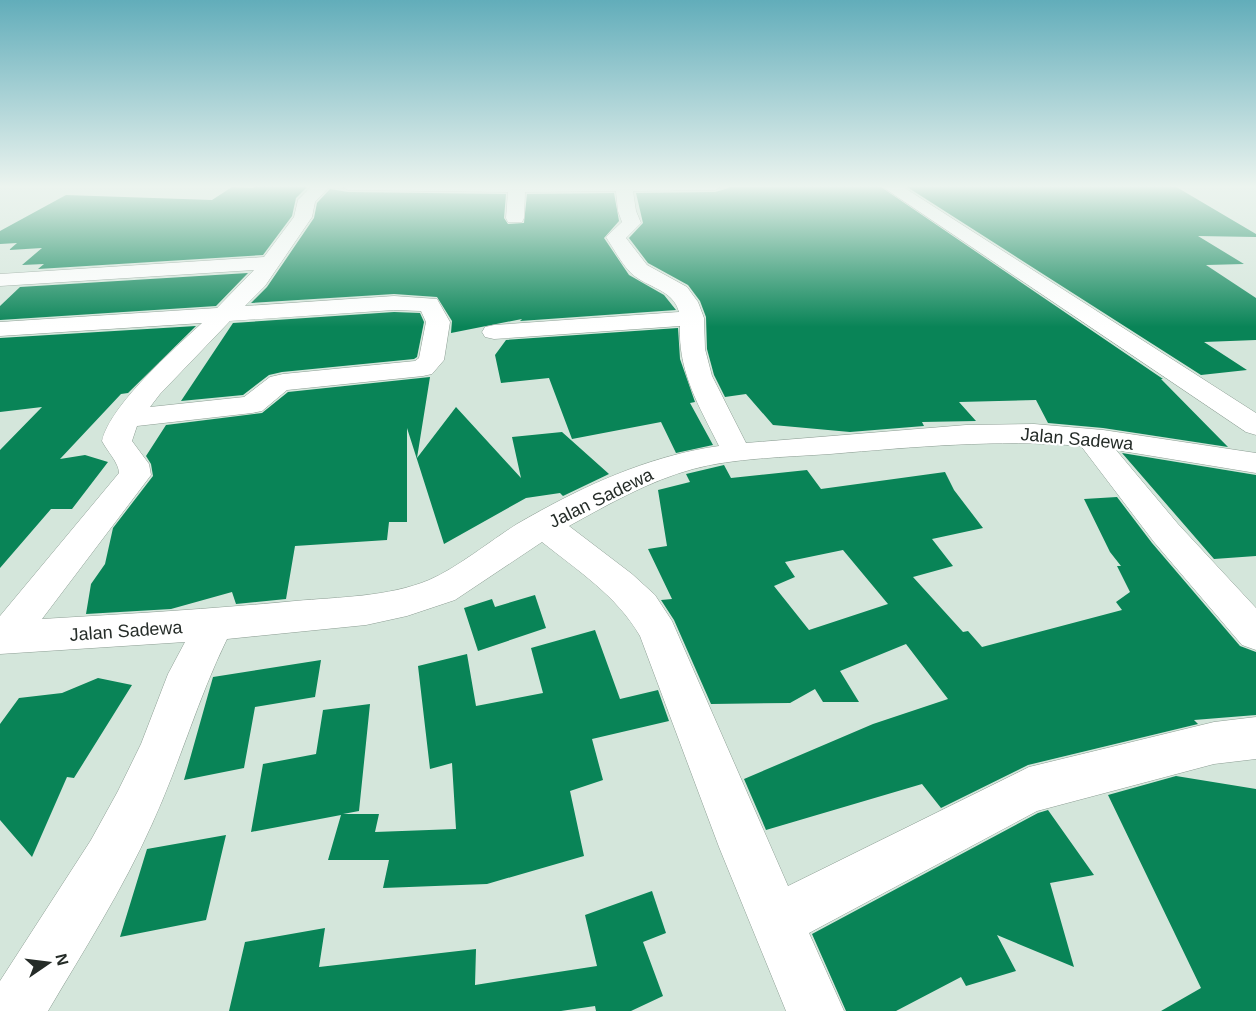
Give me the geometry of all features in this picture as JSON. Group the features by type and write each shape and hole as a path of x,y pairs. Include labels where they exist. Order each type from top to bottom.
{"street":[{"path":"2,638 135,476 134,464 124,455 117,441 119,431 128,418 150,388 257,281 292,232"},
{"path":"622,232 616,237 634,264 644,273 675,289 683,296 692,318 694,365 737,453"},
{"path":"962,232 1256,426"},
{"path":"88,274 110,254"},
{"path":"0,280 270,263"},
{"path":"0,329 394,303 429,304 438,322 431,360 423,368 283,382 258,402 246,406 128,418"},
{"path":"494,332 692,318"},
{"name":"Jalan Sadewa","path":"2,638 203,647 407,601 442,590 564,541 615,487 689,460 737,453 966,434 1034,433 1090,438 1256,463"},
{"path":"1090,438 1166,533 1256,634"},
{"path":"564,541 619,584 642,606 658,632 815,1011"},
{"path":"15,1011 109,858 135,808 203,647"},
{"path":"776,921 1029,790 1214,742 1256,738"}],"building":[{"path":"0,232 280,232 263,255 38,269 44,264 22,265 42,248 9,250 17,243 0,244"},
{"path":"304,232 609,232 604,238 629,275 664,295 676,310 520,321 522,319 451,333 452,321 437,297 394,294 251,303 267,287"},
{"path":"634,232 947,232 1163,379 1161,379 1228,447 1103,428 1048,423 1036,400 959,402 976,421 922,422 924,426 850,432 773,425 746,394 725,397 714,375 707,349 706,317 700,301 688,285 648,263 629,238"},
{"path":"978,232 1256,234 1256,237 1198,236 1244,264 1206,265 1256,298 1256,340 1204,342 1247,370 1201,375"},
{"path":"248,273 216,306 0,320 0,306 20,287"},
{"path":"394,312 420,313 424,322 417,357 414,359 282,372 269,375 243,395 181,401 233,323"},
{"path":"196,326 128,393 121,394 60,459 85,455 108,462 72,509 51,509 0,568 0,450 42,407 0,412 0,338"},
{"path":"678,328 680,359 695,402 690,403 713,445 676,453 661,422 572,439 549,378 501,383 495,355 506,340"},
{"path":"430,377 417,458 456,407 521,478 512,437 562,432 609,474 563,496 560,493 526,498 444,544 407,428 407,522 389,522 387,540 295,546 286,599 236,604 232,592 171,609 86,614 91,584 105,564 113,528 153,476 151,464 146,456 166,425 262,413 288,392"},
{"path":"1122,453 1256,475 1256,556 1214,559"},
{"path":"724,465 731,478 807,470 821,489 945,472 954,490 983,528 932,539 953,566 913,577 963,632 968,631 982,647 1122,610 1116,602 1130,592 1117,566 1121,566 1110,552 1084,499 1117,497 1152,543 1240,646 1256,652 1256,715 1194,720 1198,724 1028,765 941,808 922,784 766,830 744,779 873,724 948,699 906,644 840,671 859,702 823,702 815,689 790,703 711,704 674,620 661,600 672,599 648,549 667,546 658,490 690,482 686,474","holes":["843,550 888,604 809,630 774,586 795,577 785,562"]},
{"path":"535,595 546,628 478,651 464,608 492,599 495,607"},
{"path":"595,630 620,699 658,690 669,721 592,739 603,780 570,791 584,856 487,884 383,888 389,860 328,860 341,815 251,832 263,764 316,754 323,710 370,704 359,811 343,814 379,814 375,832 456,829 452,763 430,769 418,666 467,654 476,706 543,693 531,648"},
{"path":"321,660 315,697 255,707 244,768 184,780 213,677"},
{"path":"98,678 132,685 74,778 67,777 32,857 0,820 0,724 19,698 62,693"},
{"path":"1176,776 1256,789 1256,1011 1161,1011 1201,988 1108,795"},
{"path":"1048,810 1094,875 1050,883 1074,967 997,935 1016,971 966,986 961,977 896,1011 846,1011 812,934 1038,813"},
{"path":"226,835 206,920 120,937 147,849"},
{"path":"652,891 666,933 643,942 663,996 631,1011 596,1011 595,1006 561,1011 229,1011 245,942 325,928 319,967 476,949 475,985 597,966 585,915"}]}
